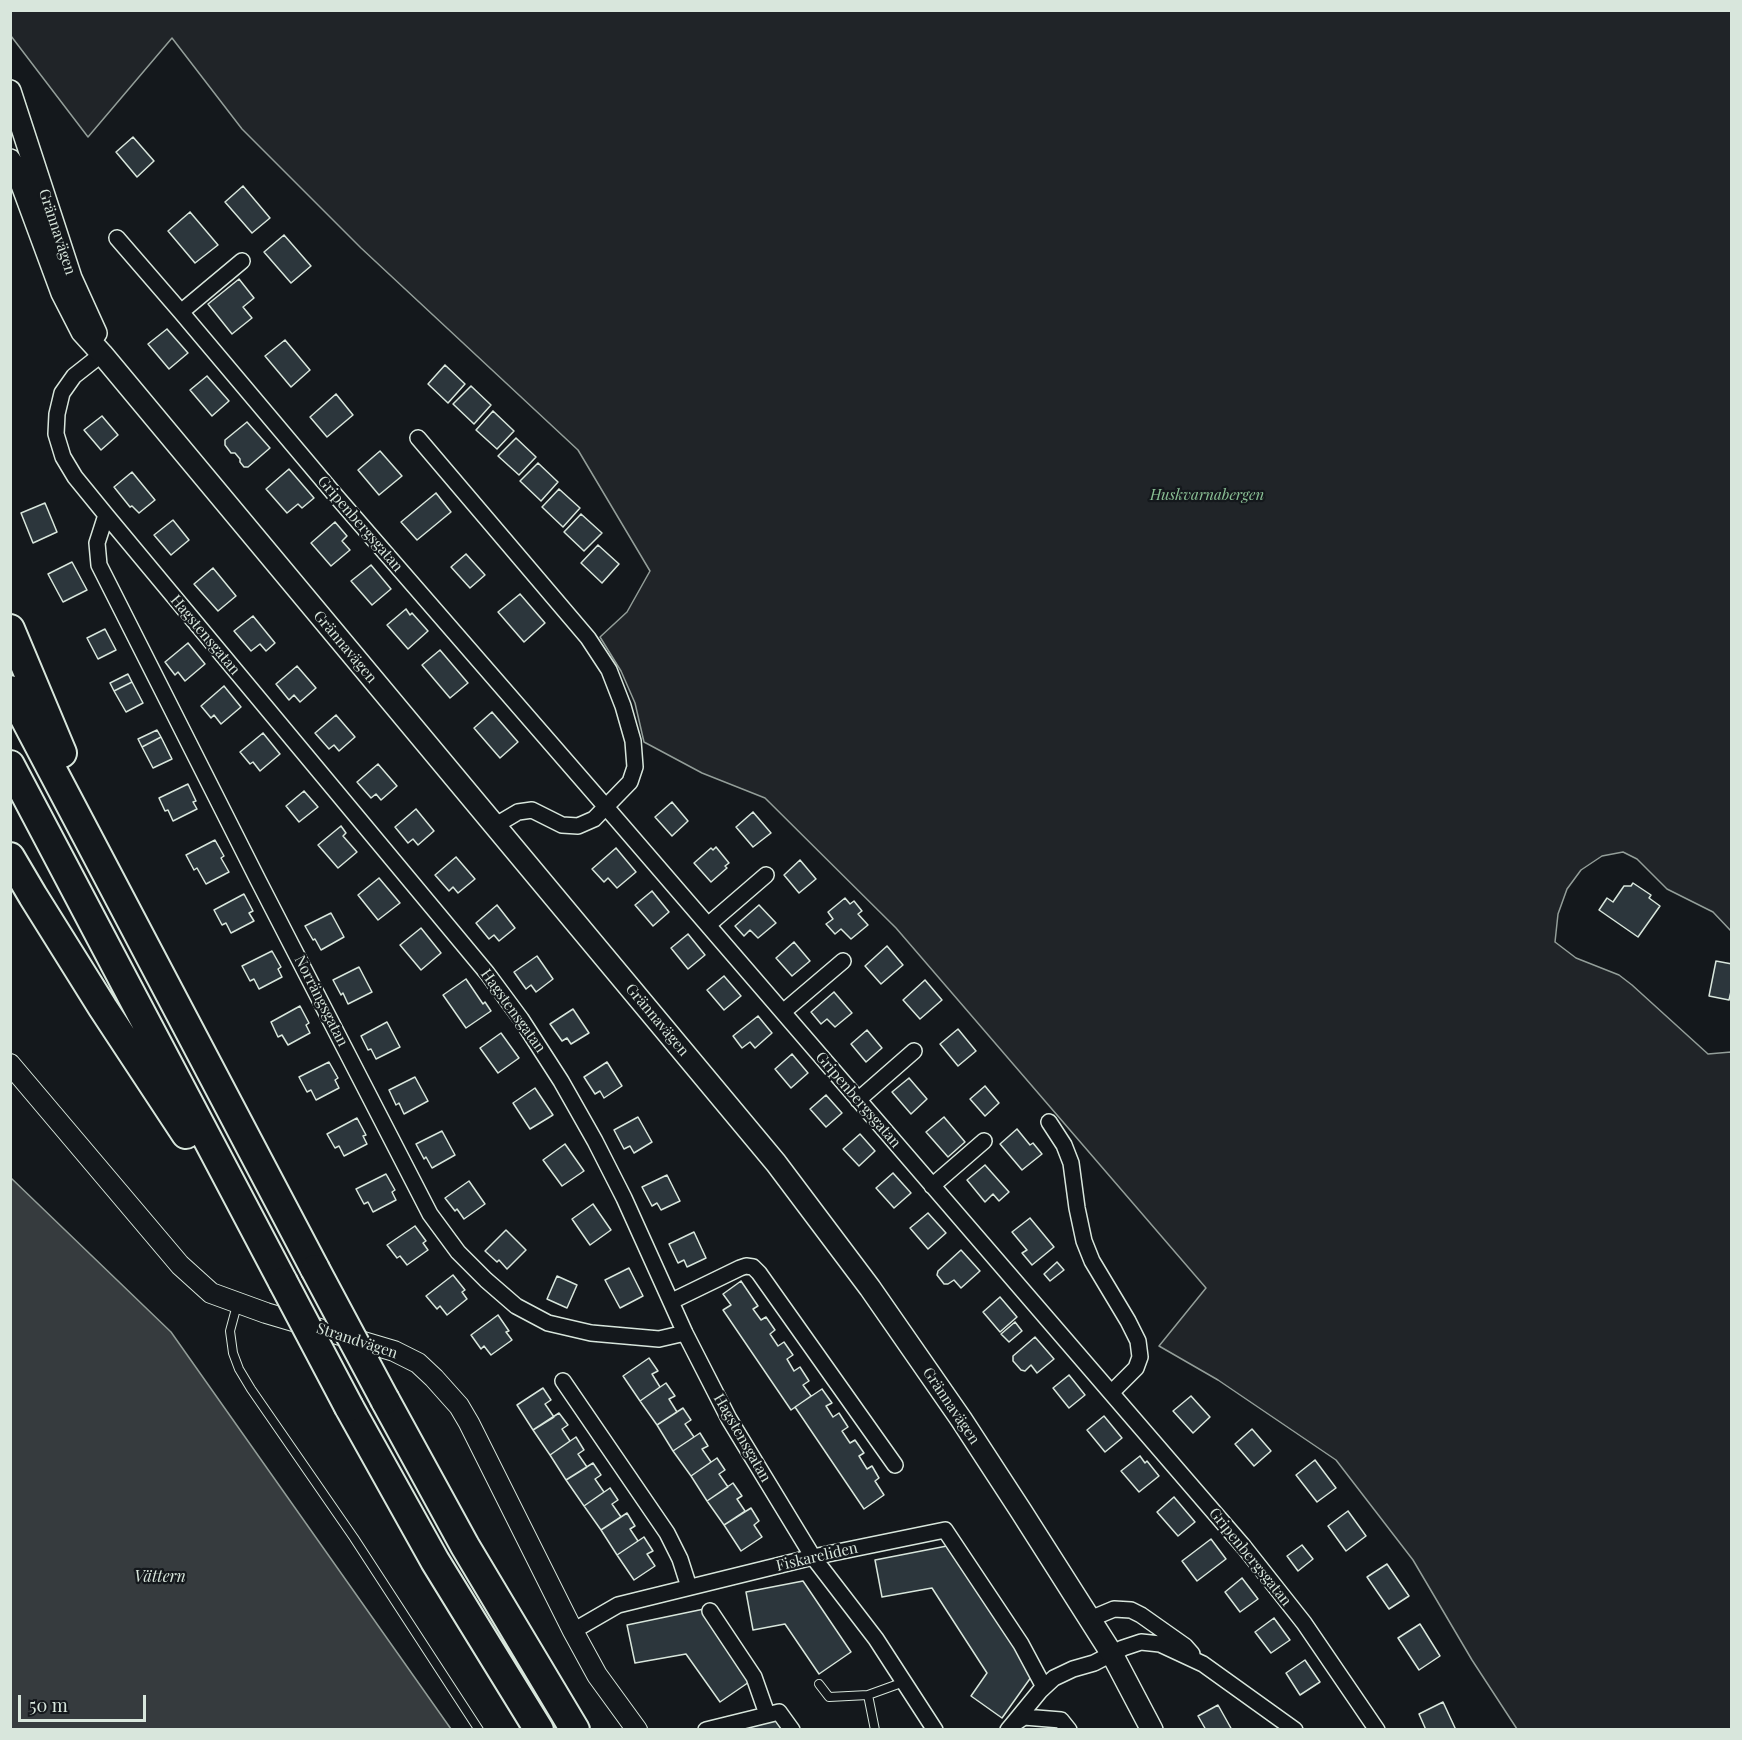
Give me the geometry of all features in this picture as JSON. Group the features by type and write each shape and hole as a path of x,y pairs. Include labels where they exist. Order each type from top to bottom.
{"highway":[{"path":"10,629 132,921"},
{"path":"10,690 385,1400 465,1546 575,1730"},
{"path":"10,765 349,1407 435,1561 539,1730"},
{"path":"10,857 97,998 283,1282"}],"main road":[{"name":"Grännavägen","path":"13,102 71,278 95,330 102,354"},
{"name":"Grännavägen","path":"10,160 18,174 62,293 82,332 776,1163 870,1288 961,1419 1112,1654 1152,1730"}],"street":[{"name":"Gripenbergsgatan","path":"117,238 336,496 1244,1547 1304,1623 1377,1730"},
{"path":"181,312 242,261"},
{"name":"Hagstensgatan","path":"102,354 74,376 62,393 57,414 56,434 63,457 75,477 487,973 521,1019 561,1081 595,1141 729,1419 813,1557 876,1639 935,1730"},
{"path":"418,438 588,638 609,670 633,741 635,767 630,782 594,819 578,826 562,825 532,810 518,812 496,825"},
{"name":"Norrängsgatan","path":"106,515 97,543 99,565 430,1214 458,1252 486,1280 516,1306 548,1323 591,1334 659,1339 686,1333"},
{"path":"708,925 766,875"},
{"path":"783,1012 843,961"},
{"path":"858,1100 914,1051"},
{"name":"Strandvägen","path":"10,1064 180,1265 211,1293 266,1313 394,1351 418,1363 434,1377 459,1406 470,1423 573,1631 597,1675 637,1730"},
{"path":"1049,1122 1064,1145 1071,1163 1077,1208 1084,1240 1092,1261 1138,1341 1140,1357 1136,1368 1111,1393"},
{"path":"932,1186 984,1142"},
{"path":"672,1301 740,1268 753,1267 895,1465"},
{"path":"563,1381 667,1533 680,1559 689,1587"},
{"name":"Fiskareliden","path":"573,1631 618,1605 813,1557 945,1530 1021,1644 1044,1688"},
{"path":"1090,1619 1114,1609 1131,1610 1141,1615 1185,1646 1203,1664 1295,1730"},
{"path":"710,1611 754,1677 767,1714"},
{"path":"1010,1727 1054,1678 1141,1642 1160,1644 1203,1664"},
{"path":"706,1730 779,1712 792,1730"},
{"path":"1010,1727 1024,1717 1046,1718 1061,1720 1069,1730"}],"lane":[{"path":"238,1303 230,1331 233,1353 239,1369 354,1538 479,1730"},
{"path":"819,1684 829,1697 868,1695 904,1682"},
{"path":"868,1695 875,1730"}],"green space":[{"name":"Huskvarnabergen","path":"11,10 1731,11 1731,931 1713,912 1667,889 1637,859 1623,852 1602,856 1581,870 1567,889 1558,914 1555,942 1576,958 1619,975 1708,1054 1731,1052 1731,1729 1517,1729 1472,1660 1413,1560 1336,1460 1218,1380 1159,1346 1206,1288 896,928 765,798 702,773 644,742 635,703 621,671 600,637 627,612 650,571 578,450 361,248 242,129 172,38 88,137 11,36"}],"water":[{"name":"Vättern","path":"11,1178 171,1332 451,1729 11,1729"}],"building":[{"path":"133,137 154,161 137,177 116,152"},
{"path":"243,186 270,218 252,233 225,202"},
{"path":"190,212 218,245 195,263 168,231"},
{"path":"284,235 311,266 291,283 264,252"},
{"path":"239,279 254,298 243,307 252,318 232,334 208,304"},
{"path":"167,329 188,353 169,369 148,344"},
{"path":"285,340 310,370 291,387 265,356"},
{"path":"445,365 465,384 448,403 428,384"},
{"path":"207,376 229,401 212,416 190,390"},
{"path":"471,386 491,405 474,424 453,404"},
{"path":"336,394 353,415 327,437 310,417"},
{"path":"493,411 514,431 497,449 476,430"},
{"path":"102,416 118,435 101,450 84,430"},
{"path":"247,422 270,448 248,467 244,467 235,453 231,453 225,445 225,440"},
{"path":"516,438 536,457 519,475 498,456"},
{"path":"380,451 402,476 379,495 358,470"},
{"path":"538,463 558,482 541,501 520,481"},
{"path":"289,469 314,498 302,508 298,504 287,513 266,489"},
{"path":"132,472 155,500 139,513 132,506 130,507 114,487"},
{"path":"559,489 580,508 563,527 542,507"},
{"path":"436,493 451,512 417,540 401,522"},
{"path":"45,503 57,532 33,543 21,513"},
{"path":"581,514 602,533 584,551 564,532"},
{"path":"173,520 189,540 171,555 154,535"},
{"path":"335,522 347,536 342,541 350,550 331,566 311,543"},
{"path":"598,545 619,564 602,583 581,563"},
{"path":"466,554 485,575 470,588 451,567"},
{"path":"72,562 87,590 63,602 48,574"},
{"path":"371,565 391,589 372,605 351,581"},
{"path":"213,568 236,596 218,611 194,584"},
{"path":"520,594 545,623 524,642 498,612"},
{"path":"406,609 428,631 408,649 387,625"},
{"path":"253,616 275,643 266,651 260,644 251,651 234,631"},
{"path":"105,629 116,650 98,659 87,638"},
{"path":"188,643 205,664 185,681 178,672 175,675 165,662"},
{"path":"440,650 468,683 450,698 422,665"},
{"path":"297,666 316,688 300,702 294,695 289,700 276,684"},
{"path":"128,674 132,682 114,691 110,683"},
{"path":"132,682 143,703 126,712 114,691"},
{"path":"224,686 241,707 221,724 214,715 211,718 201,706"},
{"path":"492,712 518,742 500,758 474,728"},
{"path":"336,715 355,737 339,751 334,745 329,749 315,733"},
{"path":"157,730 161,737 142,747 138,739"},
{"path":"263,733 280,754 260,771 253,762 250,764 240,752"},
{"path":"161,737 172,759 153,768 142,747"},
{"path":"378,764 397,786 381,800 376,794 371,798 357,782"},
{"path":"188,784 197,809 173,821 159,798"},
{"path":"304,791 318,807 299,822 286,806"},
{"path":"672,802 688,821 672,836 655,817"},
{"path":"416,809 434,831 418,845 413,839 408,843 395,827"},
{"path":"753,812 771,833 753,847 736,827"},
{"path":"341,826 346,833 343,836 357,852 338,868 318,845"},
{"path":"215,840 224,856 221,858 229,872 206,884 197,868 194,870 186,855"},
{"path":"716,847 729,863 725,866 727,868 711,882 694,863 711,848 713,850"},
{"path":"616,848 636,872 617,888 608,878 604,882 592,869"},
{"path":"456,857 475,879 458,893 453,887 449,891 435,875"},
{"path":"800,860 816,879 799,893 784,875"},
{"path":"379,878 400,903 378,920 358,895"},
{"path":"1633,883 1651,895 1649,898 1660,906 1638,937 1599,910 1607,898 1613,902 1624,886 1631,886"},
{"path":"652,891 669,912 653,926 635,905"},
{"path":"244,894 253,911 249,913 254,921 231,933 226,923 222,925 214,910"},
{"path":"845,898 850,904 854,901 862,911 858,914 868,925 851,939 841,929 835,934 826,924 833,919 828,912"},
{"path":"497,905 515,928 499,941 494,935 489,939 476,923"},
{"path":"759,905 776,923 758,938 750,930 744,936 735,926"},
{"path":"331,913 344,937 321,950 305,926"},
{"path":"421,928 441,953 421,970 400,945"},
{"path":"688,934 705,955 688,969 671,948"},
{"path":"794,942 810,961 792,976 776,958"},
{"path":"887,946 903,965 881,984 865,966"},
{"path":"272,951 281,967 278,969 282,977 259,989 254,979 250,981 242,966"},
{"path":"537,956 553,979 536,992 531,985 526,989 514,972"},
{"path":"1716,961 1732,964 1732,987 1729,1000 1709,996"},
{"path":"359,967 372,992 348,1004 333,980"},
{"path":"724,976 741,996 724,1010 707,990"},
{"path":"466,979 483,1004 485,1002 491,1011 466,1028 443,995"},
{"path":"925,980 942,1000 920,1019 903,1000"},
{"path":"834,992 852,1013 835,1027 827,1019 821,1024 811,1012"},
{"path":"300,1006 309,1023 306,1025 310,1033 288,1045 282,1035 278,1037 271,1022"},
{"path":"573,1009 589,1033 571,1044 567,1038 562,1041 550,1024"},
{"path":"758,1016 772,1033 755,1048 750,1042 742,1048 733,1036"},
{"path":"387,1022 400,1047 376,1059 361,1036"},
{"path":"958,1029 976,1051 958,1066 940,1044"},
{"path":"867,1030 882,1048 866,1062 851,1044"},
{"path":"501,1033 519,1058 498,1073 480,1048"},
{"path":"792,1054 808,1073 791,1088 775,1069"},
{"path":"329,1062 338,1078 335,1080 339,1088 316,1100 311,1090 307,1092 299,1077"},
{"path":"607,1062 622,1086 604,1098 600,1091 595,1094 584,1077"},
{"path":"415,1077 428,1101 404,1114 399,1103 396,1105 389,1090"},
{"path":"909,1078 927,1099 911,1114 892,1092"},
{"path":"985,1086 999,1103 985,1116 970,1099"},
{"path":"535,1088 553,1115 530,1129 513,1103"},
{"path":"826,1095 842,1113 826,1127 810,1109"},
{"path":"638,1117 652,1142 634,1153 630,1146 624,1149 614,1130"},
{"path":"944,1117 965,1142 948,1157 926,1132"},
{"path":"357,1118 366,1135 363,1136 367,1144 344,1156 339,1146 335,1148 327,1134"},
{"path":"1017,1129 1030,1145 1033,1143 1042,1154 1022,1170 1000,1144"},
{"path":"442,1131 455,1155 432,1168 416,1144"},
{"path":"860,1134 875,1151 859,1166 843,1149"},
{"path":"565,1144 584,1171 562,1186 543,1160"},
{"path":"985,1165 1009,1192 999,1201 993,1194 985,1202 967,1180"},
{"path":"893,1173 911,1193 894,1208 876,1188"},
{"path":"386,1174 395,1190 392,1192 396,1200 373,1212 368,1202 364,1204 356,1189"},
{"path":"667,1175 680,1201 661,1210 657,1203 652,1206 642,1187"},
{"path":"469,1181 485,1204 464,1219 445,1198"},
{"path":"593,1204 611,1230 590,1245 572,1219"},
{"path":"928,1213 946,1233 928,1249 910,1228"},
{"path":"1030,1218 1054,1247 1032,1265 1022,1253 1027,1250 1012,1232"},
{"path":"415,1226 426,1241 423,1243 428,1250 407,1265 400,1256 397,1258 387,1245"},
{"path":"506,1230 526,1250 507,1269 499,1260 497,1262 485,1251"},
{"path":"694,1232 706,1258 687,1267 684,1260 678,1263 669,1244"},
{"path":"961,1250 980,1271 961,1288 954,1280 944,1284 937,1275 938,1271"},
{"path":"1057,1262 1064,1270 1050,1281 1044,1274"},
{"path":"629,1268 643,1296 620,1308 605,1280"},
{"path":"453,1275 465,1290 462,1292 467,1299 447,1315 440,1306 437,1309 426,1296"},
{"path":"557,1276 577,1285 567,1308 547,1299"},
{"path":"741,1281 758,1306 753,1309 761,1320 766,1317 775,1330 770,1334 778,1346 784,1342 793,1355 787,1359 794,1371 800,1367 809,1381 803,1385 811,1396 791,1410 723,1310 731,1305 723,1294"},
{"path":"1000,1297 1017,1317 1000,1332 983,1312"},
{"path":"498,1315 512,1340 491,1355 484,1346 481,1349 471,1335"},
{"path":"1015,1322 1022,1331 1009,1342 1001,1334"},
{"path":"1035,1337 1054,1359 1037,1373 1031,1365 1025,1371 1021,1370 1013,1361 1013,1356"},
{"path":"649,1358 658,1371 652,1374 660,1387 640,1401 623,1376"},
{"path":"1069,1375 1085,1395 1069,1408 1053,1388"},
{"path":"666,1383 675,1396 669,1399 677,1412 657,1425 640,1401"},
{"path":"543,1388 551,1400 545,1404 554,1417 533,1430 517,1405"},
{"path":"822,1389 832,1403 826,1406 833,1417 839,1413 848,1427 842,1431 850,1443 855,1440 864,1453 859,1456 867,1469 872,1466 879,1478 875,1481 884,1495 864,1509 795,1407"},
{"path":"1191,1396 1210,1417 1193,1433 1173,1411"},
{"path":"683,1408 691,1420 685,1424 694,1437 673,1451 657,1425"},
{"path":"559,1413 568,1425 562,1429 570,1441 550,1455 533,1430"},
{"path":"1104,1416 1122,1438 1105,1452 1087,1430"},
{"path":"1252,1429 1271,1451 1254,1466 1235,1444"},
{"path":"700,1433 708,1446 702,1449 711,1462 691,1476 673,1451"},
{"path":"576,1437 584,1450 578,1454 587,1467 566,1480 550,1455"},
{"path":"1140,1456 1159,1476 1139,1492 1121,1471"},
{"path":"717,1458 725,1470 719,1474 728,1487 707,1501 691,1476"},
{"path":"1315,1460 1336,1488 1317,1502 1296,1475"},
{"path":"593,1463 601,1475 595,1479 604,1492 584,1506 566,1480"},
{"path":"733,1483 742,1496 737,1499 745,1511 724,1525 707,1501"},
{"path":"610,1488 618,1500 612,1504 621,1517 601,1530 584,1506"},
{"path":"1174,1497 1195,1522 1178,1536 1157,1512"},
{"path":"751,1508 759,1521 754,1525 762,1537 741,1551 724,1525"},
{"path":"1348,1511 1366,1536 1346,1551 1328,1526"},
{"path":"627,1513 635,1526 630,1529 638,1541 617,1555 601,1530"},
{"path":"644,1537 653,1551 647,1554 655,1566 634,1580 617,1555"},
{"path":"1211,1539 1226,1559 1197,1581 1182,1561"},
{"path":"952,1545 1034,1673 1002,1718 971,1696 987,1673 932,1588 882,1597 875,1560"},
{"path":"1302,1545 1313,1559 1298,1571 1287,1556"},
{"path":"1387,1564 1409,1596 1389,1609 1367,1577"},
{"path":"1242,1578 1258,1599 1240,1612 1225,1592"},
{"path":"803,1581 851,1652 819,1674 785,1624 753,1630 746,1592"},
{"path":"704,1609 752,1680 720,1702 686,1654 635,1663 627,1625"},
{"path":"1274,1618 1290,1640 1271,1653 1255,1632"},
{"path":"1420,1624 1440,1656 1419,1670 1398,1638"},
{"path":"1305,1660 1320,1682 1300,1695 1286,1673"},
{"path":"1443,1702 1456,1730 1426,1730 1419,1714"},
{"path":"1218,1705 1232,1730 1206,1730 1198,1716"},
{"path":"778,1714 788,1730 711,1730"}]}
